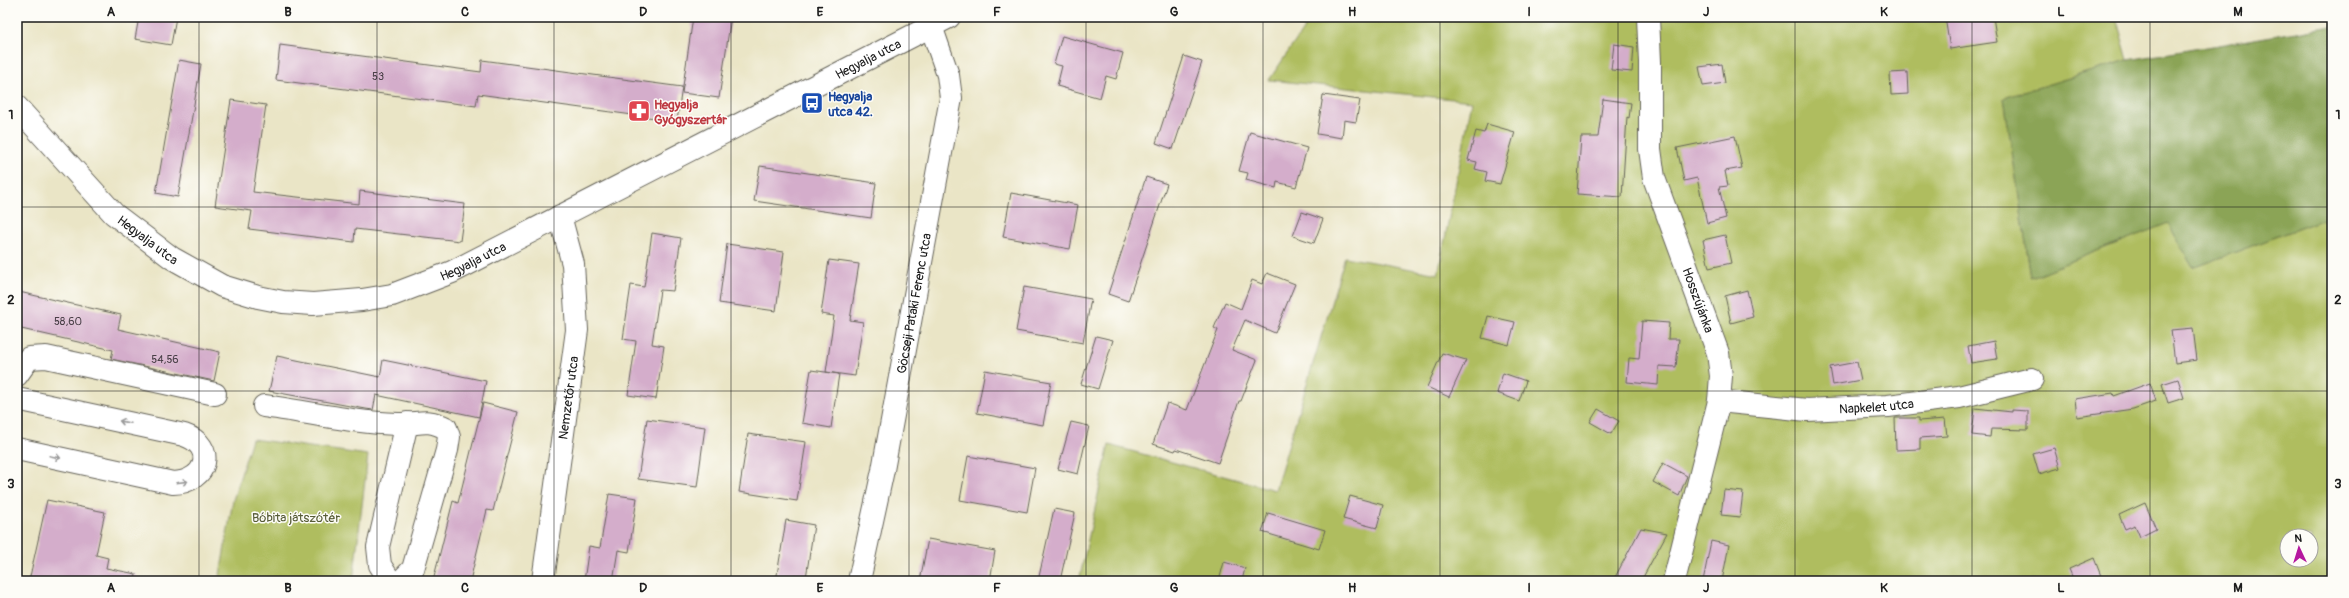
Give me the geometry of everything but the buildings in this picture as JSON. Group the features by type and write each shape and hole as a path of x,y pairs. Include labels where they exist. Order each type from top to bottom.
{"street":[{"path":"1648,17 1658,17"},
{"name":"Hosszújánka","path":"1648,17 1651,162 1654,178 1679,251 1718,353 1721,376 1719,401 1674,581"},
{"name":"Hegyalja utca","path":"17,107 114,214 142,236 196,273 222,286 258,297 283,302 313,304 362,300 392,295 452,272 940,22"},
{"name":"Göcseji Pataki Ferenc utca","path":"859,581 882,470 951,98 940,22"},
{"name":"Nemzetőr utca","path":"543,581 577,330 573,264 560,216"},
{"path":"17,375 29,358 46,357 215,394"},
{"name":"Napkelet utca","path":"1719,401 1807,410 1888,406 1959,397 2032,379"},
{"path":"17,399 184,435 198,442 204,457 203,466 198,475 184,483 173,483 17,449"},
{"path":"264,406 360,420 407,423 423,421 437,423 446,428 449,437 413,569 402,581"},
{"path":"390,581 380,565 378,547 407,423"}],"green space":[{"path":"1312,17 2116,17 2128,60 2004,98 2031,277 2168,223 2193,268 2332,216 2332,581 1079,581 1109,445 1275,490 1345,257 1438,274 1472,101 1269,80"},
{"path":"2332,26 2332,216 2193,268 2168,223 2031,277 2004,98 2128,60"},
{"name":"Bóbita játszótér","path":"252,439 368,455 353,581 219,581 233,500"}],"place":[{"name":"Hegyalja utca 42.","path":"812,103"},
{"name":"Hegyalja Gyógyszertár","path":"639,111"}]}
